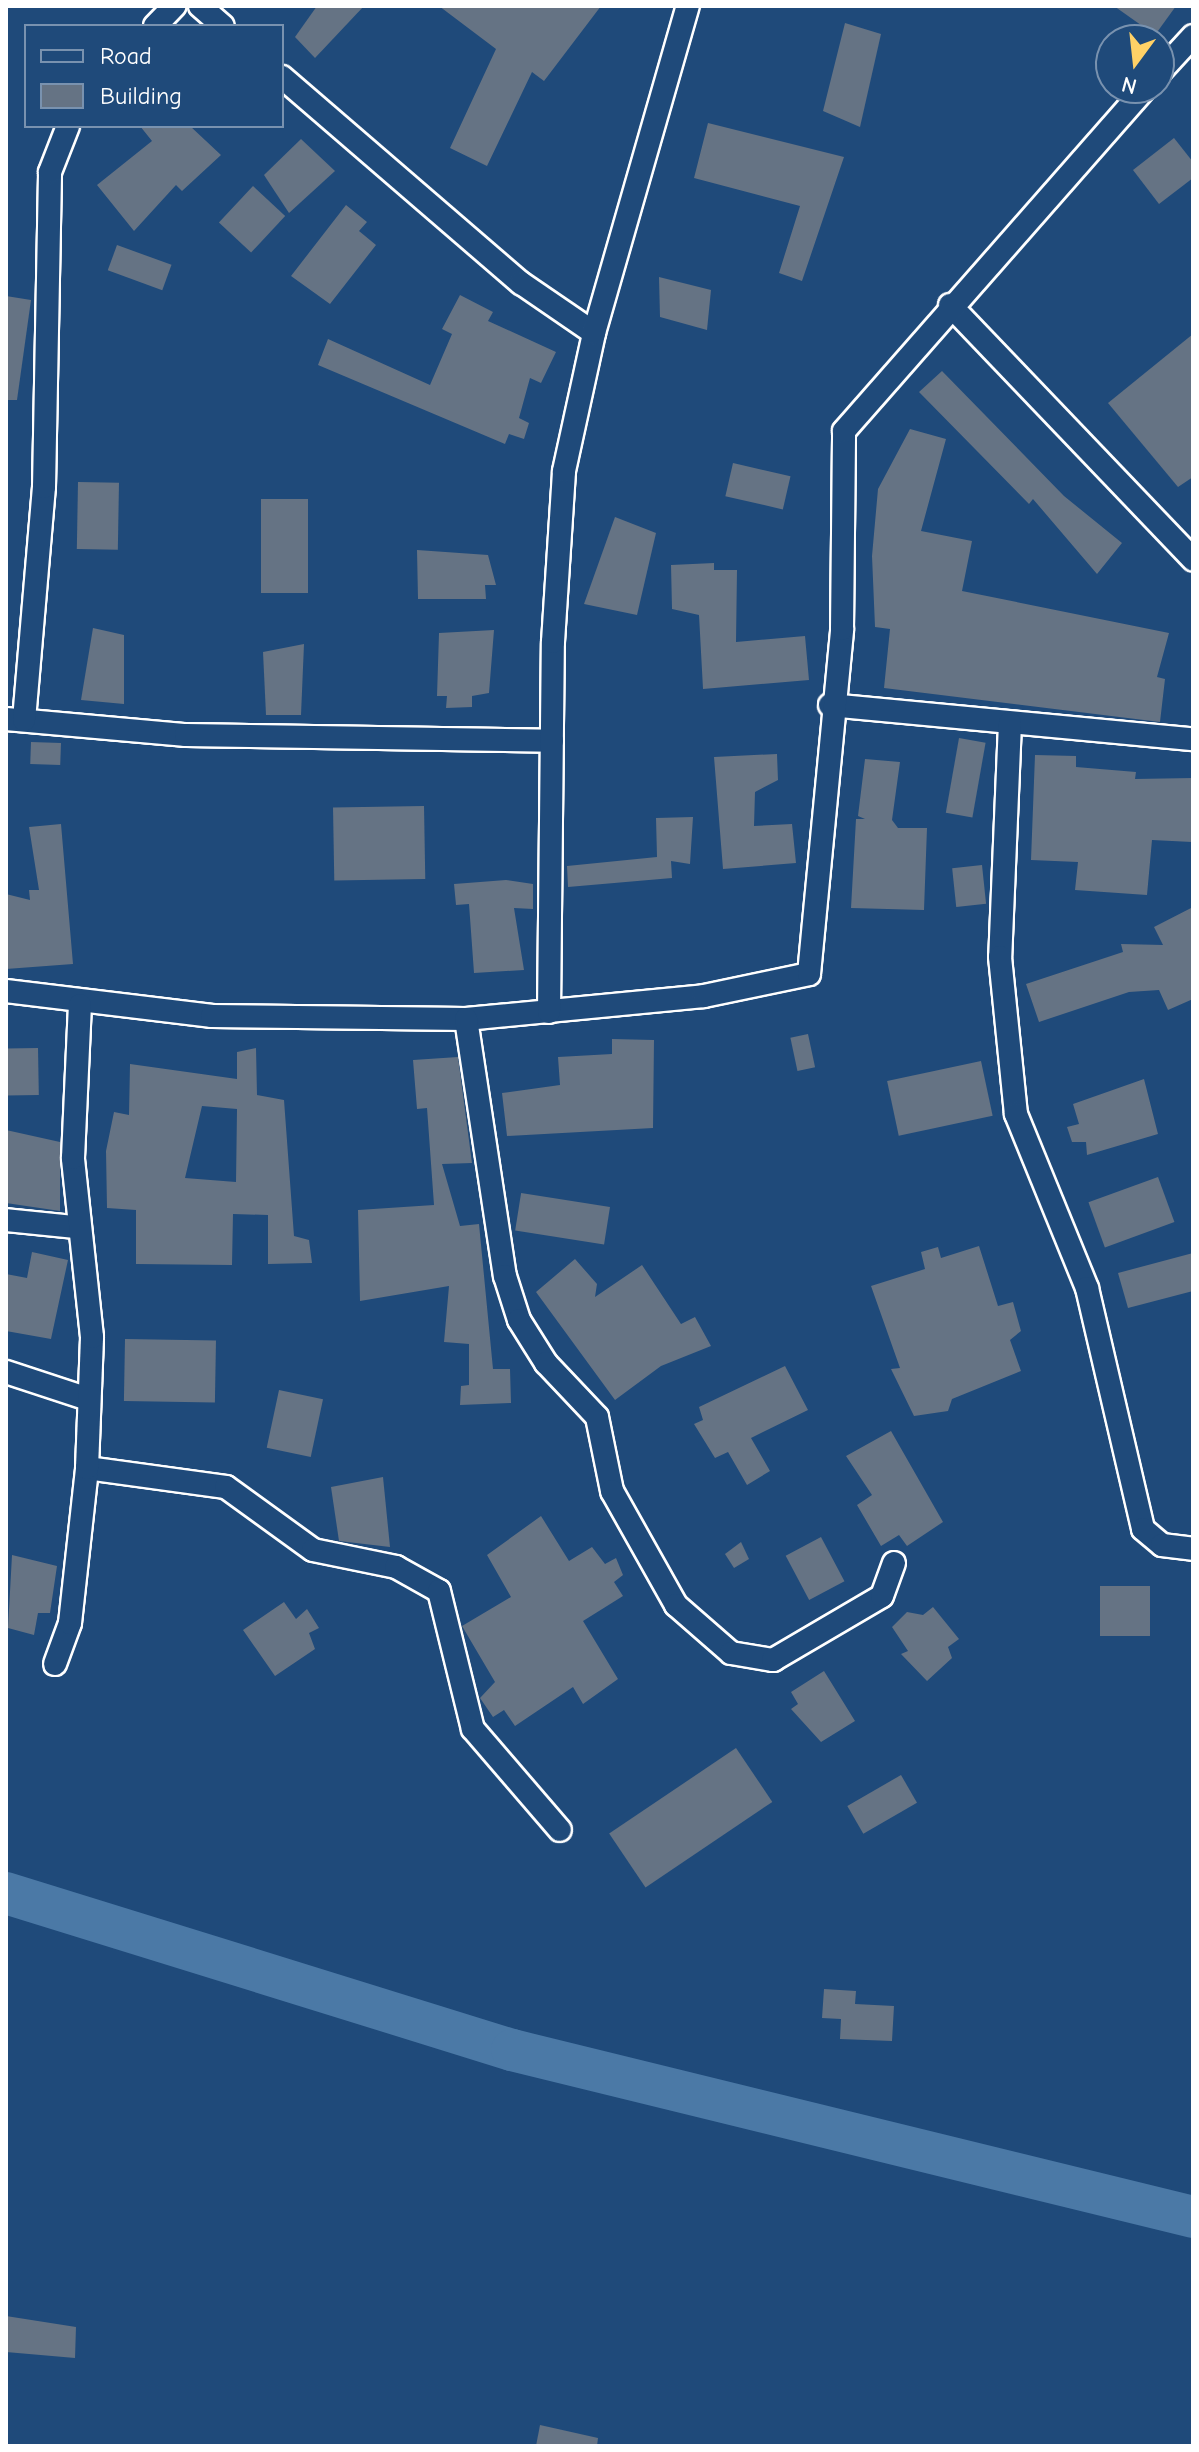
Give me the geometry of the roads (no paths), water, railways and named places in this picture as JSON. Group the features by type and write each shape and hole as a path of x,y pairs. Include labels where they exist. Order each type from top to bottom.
{"street":[{"path":"157,24 174,6"},
{"path":"200,6 221,24"},
{"path":"549,1012 552,741 564,471 594,333 688,6"},
{"path":"1175,56 1193,36"},
{"path":"284,79 521,283 594,333"},
{"path":"6,991 80,1005 317,1022 466,1019 704,996 809,974 830,705 842,629 844,431 950,305 1131,104"},
{"path":"67,128 50,172 44,487 15,720 186,735 552,741"},
{"path":"950,305 1193,559"},
{"path":"830,705 1193,739"},
{"path":"1010,723 1000,957 1016,1114 1087,1288 1143,1529 1162,1545 1193,1549"},
{"path":"55,1664 70,1623 87,1468 92,1337 75,1227 80,1005"},
{"path":"466,1019 505,1276 519,1320 546,1363 597,1417 612,1491 676,1605 731,1653 773,1660 882,1596 894,1563"},
{"path":"6,1220 75,1227"},
{"path":"6,1372 88,1399"},
{"path":"87,1468 226,1487 313,1550 396,1567 439,1591 473,1729 560,1830"}],"waterway":[{"path":"6,1893 512,2050 1193,2217"}]}
